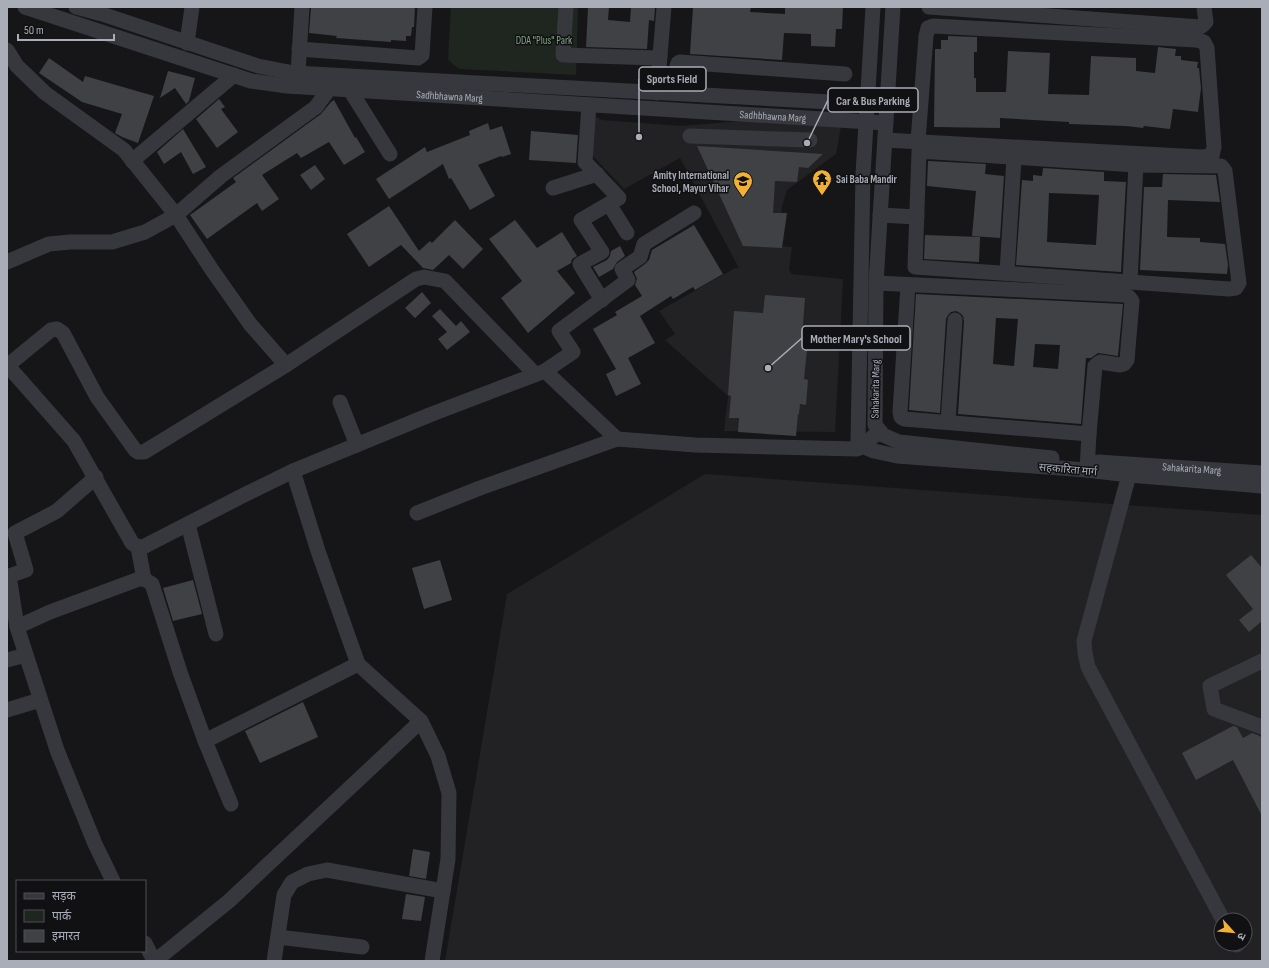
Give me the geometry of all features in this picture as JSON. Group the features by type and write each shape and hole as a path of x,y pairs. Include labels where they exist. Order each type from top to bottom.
{"street":[{"name":"Sadhbhawna Marg","path":"25,7 70,14 251,81 272,84 329,89 886,123"},
{"name":"Sadhbhawna Marg","path":"76,7 258,66 298,73 887,105"},
{"path":"187,43 192,7"},
{"path":"298,73 302,7"},
{"path":"299,49 418,58 422,55 424,7"},
{"path":"566,7 563,55 658,58 660,56"},
{"path":"657,93 664,7"},
{"name":"Sahakarita Marg","path":"868,448 858,440 858,432 863,174 873,7"},
{"name":"Sahakarita Marg","path":"893,7 876,283 875,425 883,435 899,442 1088,466 1262,473"},
{"path":"929,7 1200,26 1206,22 1204,7"},
{"path":"885,140 1201,157 1212,156 1214,148 1207,48 1204,42 1196,40 933,26 928,28 926,36 918,141"},
{"path":"7,50 17,66 45,93 124,150 176,215 250,324 286,365"},
{"path":"676,93 677,66 680,62 845,74"},
{"path":"132,161 234,75"},
{"path":"7,262 49,244 70,242 112,242 145,232 176,215 221,176 316,107 329,89"},
{"path":"350,90 390,154"},
{"path":"589,105 585,162 619,198 581,220 602,252 580,264 602,300"},
{"path":"789,139 790,118"},
{"path":"690,136 810,140"},
{"path":"919,151 1136,165 1221,166 1225,171 1239,283 1236,288 1229,289 915,266 919,151"},
{"path":"1007,273 1014,158"},
{"path":"1130,281 1136,165"},
{"path":"553,188 596,174"},
{"path":"609,204 627,233"},
{"path":"617,439 540,372 445,281 424,277 416,280 286,365 144,452 135,450 97,396 62,333 57,329 50,330 7,366 74,441 96,477 132,543 141,548 294,472 357,445 540,372 573,352 559,331 628,280 622,269 640,257 644,244 694,213"},
{"path":"880,215 917,217"},
{"path":"876,283 1125,295 1129,297 1132,301 1127,360 1124,364 1120,365 1100,362 1095,366 1089,434 1088,466"},
{"path":"908,285 900,412 904,419 1089,434"},
{"path":"948,422 955,320"},
{"path":"340,402 357,445"},
{"path":"417,512 617,439 695,446 857,449 868,448 880,431"},
{"name":"सहकारिता मार्ग","path":"868,448 897,456 1088,466 1129,475 1262,486"},
{"path":"294,472 318,551 358,664 421,721 438,756 449,793 448,859 432,961"},
{"path":"1129,475 1084,641 1085,653 1088,667 1219,912"},
{"path":"96,477 57,511 15,534 26,570 9,576 17,627 57,750 95,844 113,880"},
{"path":"188,524 216,634"},
{"path":"138,547 144,578"},
{"path":"17,627 50,612 139,578 144,578 152,584 180,672 205,741 231,804"},
{"path":"7,660 26,655"},
{"path":"1262,661 1210,686 1214,709 1262,727"},
{"path":"205,741 358,664"},
{"path":"7,710 40,700"},
{"path":"146,945 155,961 229,901 421,721"},
{"path":"274,961 284,895 292,882 308,874 327,870 443,891"},
{"path":"278,936 362,947"}],"shaded area":[{"path":"595,116 602,120 681,126 790,117 842,121 836,154 787,190 782,206 779,246 792,247 789,268 791,274 843,279 835,432 724,431 728,396 665,340 675,334 659,311 735,268 739,268 680,158 624,189 591,154"},
{"path":"705,474 1262,515 1262,961 445,961 507,594"}],"green space":[{"name":"DDA \"Plus\" Park","path":"451,7 578,7 576,75 459,69 448,60"}],"building":[{"path":"311,7 415,7 414,27 412,27 411,36 406,36 406,41 391,40 391,42 336,38 337,36 309,33"},
{"path":"588,7 609,7 608,20 630,22 631,7 655,8 654,21 649,20 647,49 586,47"},
{"path":"693,7 751,7 750,12 785,14 785,7 843,7 842,29 836,29 835,47 811,46 811,34 784,33 782,60 690,54"},
{"path":"948,36 977,37 977,52 974,52 974,78 976,78 976,92 1006,92 1008,51 1050,53 1048,94 1089,95 1091,56 1136,58 1136,71 1155,73 1158,47 1176,49 1175,56 1181,56 1181,60 1198,62 1197,68 1199,68 1201,88 1198,112 1173,109 1170,129 1144,126 1143,128 1069,124 1069,122 1000,118 1000,128 934,127 935,49 941,49 941,40 948,40"},
{"path":"49,58 83,82 85,76 154,96 138,143 115,133 122,114 82,102 39,73"},
{"path":"168,71 195,78 189,101 186,104 175,88 160,98"},
{"path":"219,99 225,107 221,109 238,132 217,148 196,119"},
{"path":"334,100 355,138 356,137 365,152 344,165 329,142 301,158 297,153 262,175 279,199 262,211 257,203 207,239 190,215 236,182 233,178 321,114"},
{"path":"488,123 490,130 502,126 511,154 501,156 478,165 495,196 470,210 451,178 449,179 443,164 389,199 376,179 425,147 427,152 470,135 469,131"},
{"path":"183,129 206,167 193,174 181,152 164,164 157,152"},
{"path":"531,131 578,135 576,163 529,160"},
{"name":"Amity International School, Mayur Vihar","path":"697,146 823,154 808,168 799,167 797,182 775,181 773,213 787,213 782,248 743,246"},
{"path":"928,161 986,164 985,174 1004,176 1000,238 972,236 976,191 927,186"},
{"path":"315,165 325,179 311,190 300,175"},
{"path":"1043,168 1104,172 1104,181 1126,182 1121,272 1016,265 1022,180 1033,181 1033,175 1042,176","holes":["1049,193 1099,195 1096,245 1047,242"]},
{"path":"1163,174 1216,175 1220,202 1168,200 1167,237 1200,238 1200,242 1225,244 1228,265 1227,274 1140,270 1144,187 1162,187"},
{"path":"389,206 419,251 430,241 432,243 455,220 483,249 463,269 449,255 433,270 423,268 401,245 369,267 347,234"},
{"path":"515,220 537,248 562,232 577,256 572,259 571,263 557,271 575,293 528,333 501,298 522,281 489,239"},
{"path":"694,225 723,274 695,290 693,287 673,299 671,296 640,316 655,343 628,358 641,384 616,396 606,374 616,369 593,329 617,315 615,312 642,296 635,285 637,279 634,272 649,260 652,250"},
{"path":"925,235 980,237 979,262 924,259"},
{"path":"620,246 625,256 617,262 613,269 599,277 593,267 607,260 611,251"},
{"path":"422,292 431,303 415,318 405,308"},
{"path":"916,294 1123,304 1118,356 1098,353 1091,358 1086,358 1081,424 958,414 964,321 963,316 956,311 951,312 946,319 940,413 909,410","holes":["996,318 1018,319 1014,366 993,364","1035,344 1060,345 1058,369 1033,367"]},
{"path":"765,295 805,298 803,325 805,326 805,330 809,331 804,379 808,380 806,405 800,404 796,436 738,432 739,418 729,418 731,396 728,395 734,311 763,313"},
{"path":"440,309 456,326 461,321 470,332 447,350 438,339 447,332 432,316"},
{"path":"1251,555 1262,568 1262,621 1249,632 1239,620 1253,609 1226,575"},
{"path":"440,560 452,600 424,609 412,568"},
{"path":"193,580 202,614 173,621 163,588"},
{"path":"303,702 318,737 260,763 245,731"},
{"path":"1233,726 1237,727 1243,738 1252,733 1260,736 1262,739 1262,816 1233,760 1196,780 1182,753"},
{"path":"413,849 430,852 426,879 409,876"},
{"path":"406,894 425,897 421,921 402,919"}],"place":[{"name":"Sports Field","path":"639,137"},
{"name":"Car & Bus Parking","path":"807,143"},
{"name":"Sai Baba Mandir","path":"822,196"},
{"name":"Amity International School, Mayur Vihar","path":"743,198"},
{"name":"Mother Mary's School","path":"768,368"}]}
